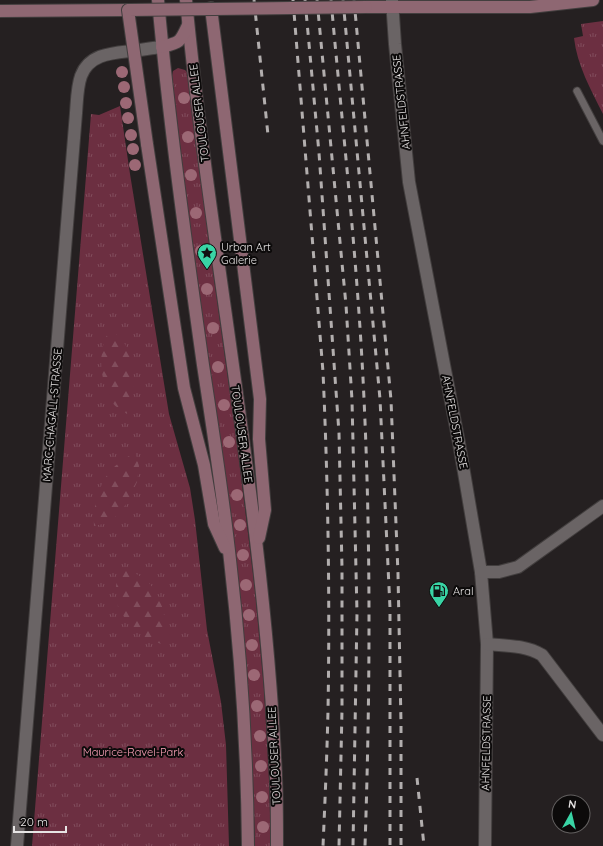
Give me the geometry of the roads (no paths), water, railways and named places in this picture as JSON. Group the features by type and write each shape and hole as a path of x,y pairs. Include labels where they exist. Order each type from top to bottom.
{"main road":[{"path":"158,0 162,47 188,257 230,560 246,748 248,846"},
{"name":"TOULOUSER ALLEE","path":"186,0 204,159 246,455 257,547 271,682 276,779 277,846"},
{"path":"0,11 366,7 393,4 530,7 593,0"},
{"path":"211,8 260,399 259,439 265,510 257,547"},
{"path":"128,10 184,388 204,465 214,524 230,560"},
{"path":"162,47 181,40 189,23"}],"street":[{"name":"AHNFELDSTRASSE","path":"393,4 396,51 409,182 458,436 481,572 487,644 485,846"},
{"name":"MARC-CHAGALL-STRASSE","path":"17,846 79,86 81,75 88,64 98,57 110,53 162,47"},
{"path":"481,572 499,572 518,567 603,506"},
{"path":"487,644 522,646 542,655 603,735"}],"lane":[{"path":"577,91 603,141"}],"railway":[{"path":"254,0 268,135"},
{"path":"293,0 323,372 325,414 329,626 328,727 323,846"},
{"path":"305,0 319,153 339,433 342,568 342,710 339,846"},
{"path":"317,0 346,305 352,400 357,613 353,846"},
{"path":"331,0 350,200 364,399 369,567 368,734 365,846"},
{"path":"343,0 380,399 390,608 390,846"},
{"path":"354,0 391,400 398,574 401,723 401,846"},
{"path":"417,778 424,846"}],"place":[{"name":"Urban Art Galerie","path":"207,270"},
{"name":"Aral","path":"439,608"}],"park label":[{"name":"Maurice-Ravel-Park","path":"133,752"}]}
